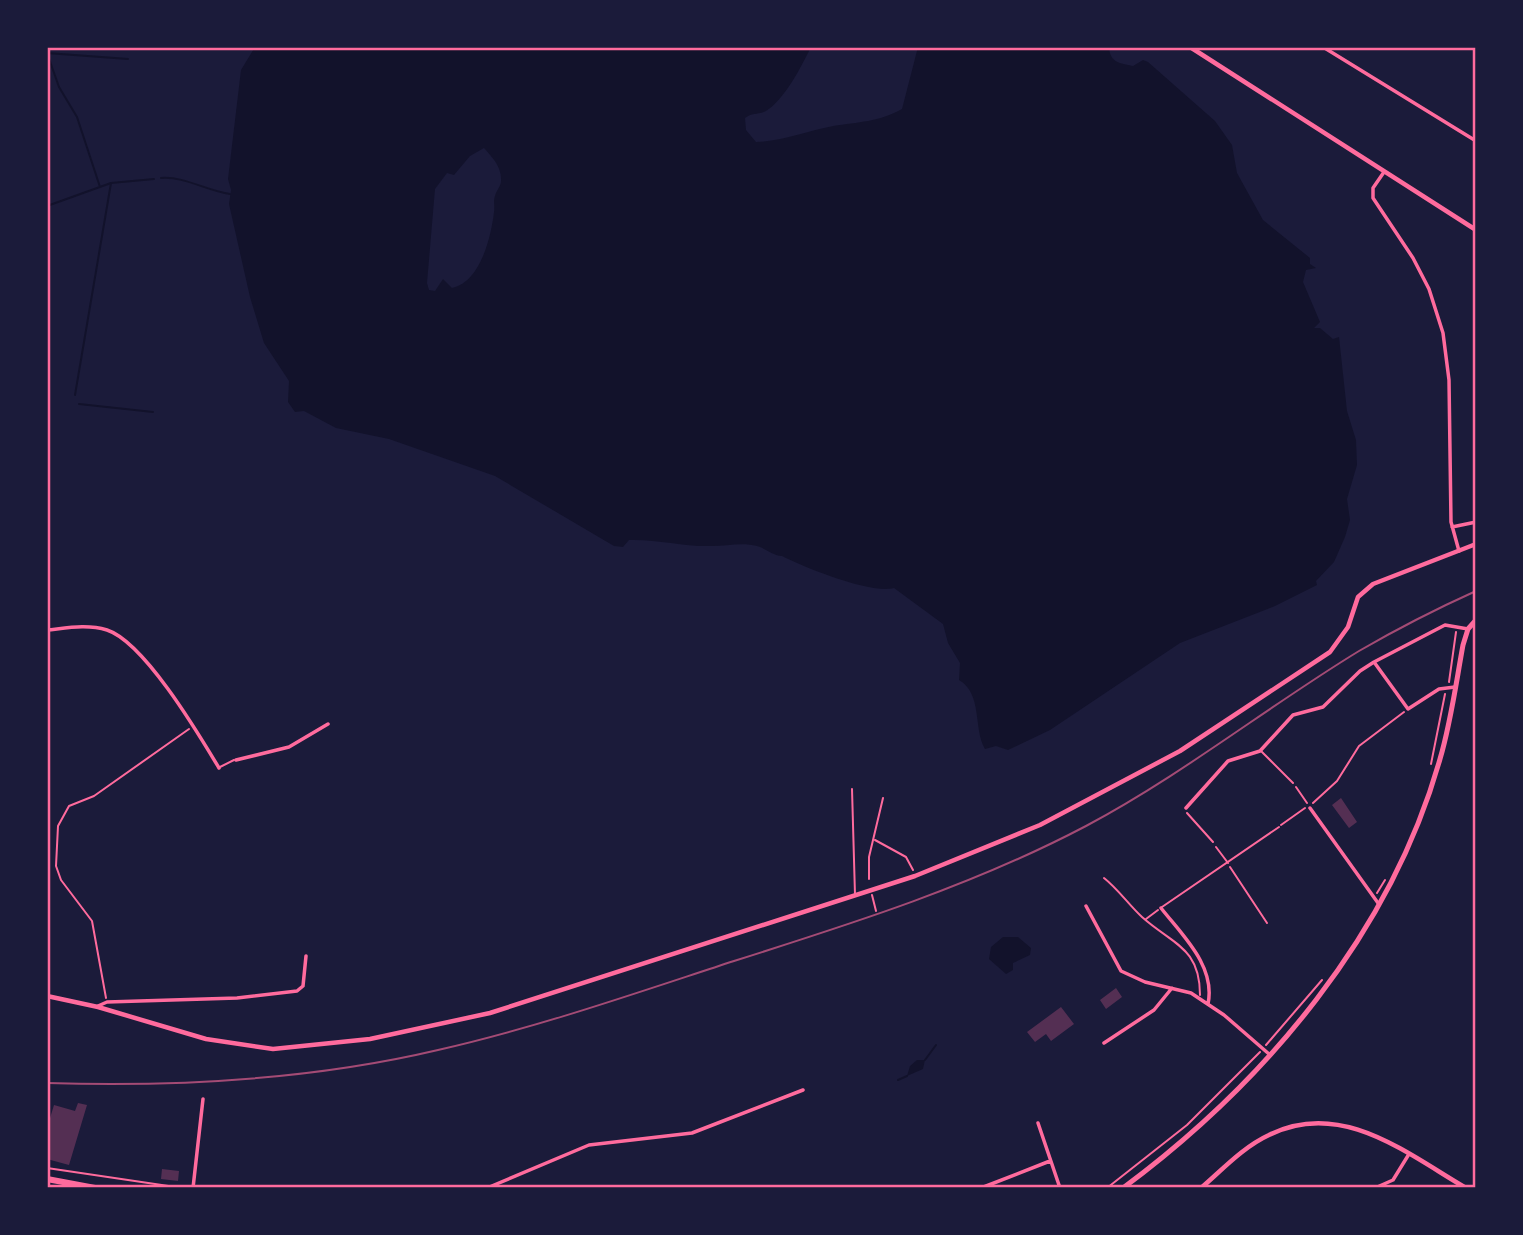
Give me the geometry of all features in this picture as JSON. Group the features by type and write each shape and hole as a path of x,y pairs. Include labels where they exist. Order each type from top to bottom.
{"main road":[{"path":"1123,1188 1201,1124 1269,1054 1333,976 1380,904 1403,860 1427,801 1441,758 1468,629 1476,620"},
{"path":"47,1179 94,1188"}],"street":[{"path":"1190,47 1476,230"},
{"path":"1323,47 1476,141"},
{"path":"1384,172 1373,188 1373,198 1413,258 1429,289 1446,348 1452,527 1459,551"},
{"path":"1452,527 1476,522"},
{"path":"47,996 98,1007 206,1039 245,1046 290,1049 354,1042 490,1013 915,876 1040,825 1180,751 1330,652 1348,627 1358,597 1373,584 1476,544"},
{"path":"1186,808 1228,761 1260,751 1293,715 1323,707 1374,662 1445,625 1468,629"},
{"path":"47,629 91,626 120,635 146,661 219,768"},
{"path":"1374,662 1408,709 1447,687 1455,687"},
{"path":"236,760 289,747 328,724"},
{"path":"1310,807 1374,900 1380,904"},
{"path":"1086,906 1121,971 1145,982 1172,988 1208,1004 1269,1054"},
{"path":"1161,908 1197,954 1210,989 1208,1004"},
{"path":"98,1007 107,1002 237,998 297,992 303,986 306,956"},
{"path":"1104,1044 1154,1010 1172,988"},
{"path":"487,1188 589,1145 692,1133 803,1090"},
{"path":"193,1188 203,1098"},
{"path":"1038,1123 1060,1188"},
{"path":"1201,1188 1259,1140 1303,1125 1341,1124 1358,1128 1409,1154 1466,1188"},
{"path":"1375,1188 1393,1180 1409,1154"},
{"path":"981,1188 1049,1161"}],"lane":[{"path":"1260,751 1293,783"},
{"path":"219,768 236,760"},
{"path":"852,789 855,896"},
{"path":"1161,908 1279,827"},
{"path":"1216,847 1228,863"}],"path":[{"path":"1430,769 1455,638"},
{"path":"1279,827 1328,792 1359,746 1408,709"},
{"path":"107,1002 92,921 61,880 56,866 58,826 69,806 94,796 192,728"},
{"path":"1293,783 1310,807"},
{"path":"869,879 883,798"},
{"path":"1186,808 1188,816 1216,847"},
{"path":"874,840 908,859 915,876"},
{"path":"1228,863 1267,923"},
{"path":"1374,900 1387,876"},
{"path":"1104,878 1145,919 1189,951 1199,982 1200,1001"},
{"path":"872,895 876,911"},
{"path":"1145,919 1161,908"},
{"path":"1266,1046 1324,977"},
{"path":"1107,1188 1187,1125 1260,1052"},
{"path":"47,1168 182,1188"}],"shaded area":[{"path":"255,47 811,47 780,99 766,111 745,118 746,130 756,142 877,119 902,109 918,47 1109,47 1111,56 1120,63 1133,66 1143,60 1148,62 1215,121 1232,145 1237,173 1263,220 1310,258 1310,264 1316,268 1306,270 1303,282 1320,322 1314,328 1320,328 1333,339 1339,337 1347,411 1356,440 1357,465 1347,499 1350,520 1345,537 1334,562 1316,581 1317,585 1275,606 1180,643 1050,730 1008,750 996,746 985,749 972,694 959,680 960,663 948,643 943,624 894,588 854,584 751,545 702,546 629,540 623,547 614,546 495,476 389,439 336,428 304,411 295,412 288,402 289,381 264,343 250,297 229,204 231,190 228,179 241,70","holes":["484,148 498,167 501,176 494,198 487,246 477,268 462,284 452,288 443,279 435,291 429,290 427,283 435,189 447,173 454,175 470,156"]},
{"path":"1003,937 1018,937 1031,948 1030,955 1013,963 1013,970 1006,974 989,959 991,947"},
{"path":"917,1060 925,1060 923,1069 907,1076 910,1066"}],"building":[{"path":"1341,798 1357,822 1349,828 1332,805"},
{"path":"1116,988 1122,997 1106,1009 1100,1000"},
{"path":"1061,1007 1074,1024 1051,1041 1046,1034 1035,1042 1027,1032"},
{"path":"78,1103 87,1105 69,1165 47,1159 47,1128 54,1105 75,1111"},
{"path":"162,1169 179,1171 178,1181 161,1179"}],"waterway":[{"path":"100,187 77,117 59,87 47,53 128,59"},
{"path":"161,178 178,179 230,194"},
{"path":"47,206 111,183 154,179"},
{"path":"75,395 111,183"},
{"path":"79,404 153,412"},
{"path":"925,1060 936,1045"},
{"path":"898,1080 907,1076"}],"railway":[{"path":"47,1083 145,1084 244,1079 293,1075 390,1060 476,1041 550,1020 869,917 1001,867 1086,826 1156,785 1359,651 1476,591"}]}
